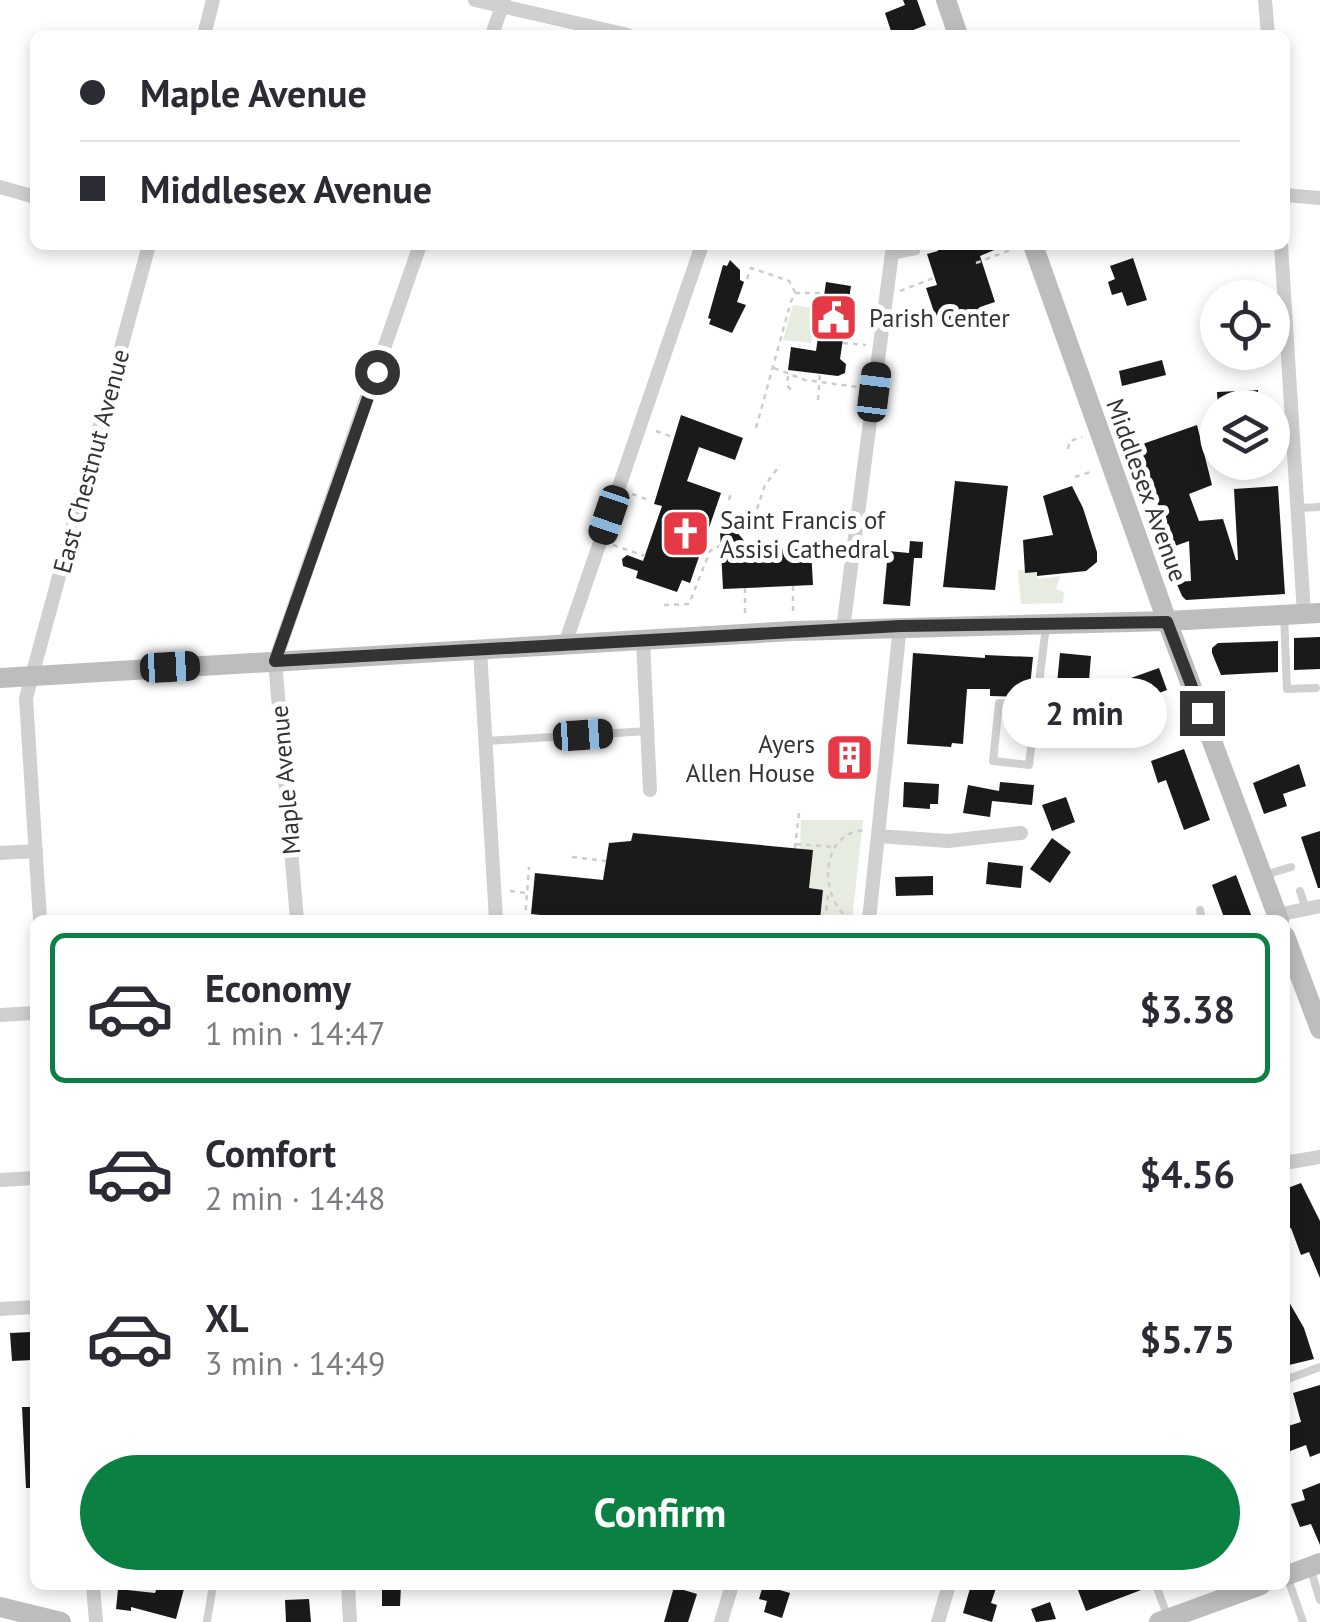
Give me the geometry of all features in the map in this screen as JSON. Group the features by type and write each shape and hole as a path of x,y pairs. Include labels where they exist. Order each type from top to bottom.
{"street":[{"path":"205,30 213,0"},
{"path":"475,0 503,3 608,30"},
{"path":"946,0 956,30"},
{"path":"1265,0 1268,30"},
{"path":"494,30 503,3"},
{"path":"0,187 30,196"},
{"path":"1290,195 1320,198"},
{"name":"East Chestnut Avenue","path":"40,915 26,698 148,250"},
{"name":"Maple Avenue","path":"297,915 275,661 418,250"},
{"path":"565,644 700,250"},
{"path":"844,629 892,250"},
{"name":"Middlesex Avenue","path":"1024,250 1167,622 1254,829 1262,876 1277,915"},
{"path":"0,678 793,631 1167,622 1303,614 1281,250"},
{"path":"871,915 900,626"},
{"path":"644,641 650,790"},
{"path":"480,650 496,915"},
{"path":"879,833 935,841 1021,834"},
{"path":"0,853 36,851"},
{"path":"1288,915 1313,908"},
{"path":"1290,962 1315,999 1320,1029"},
{"path":"0,1015 30,1013"},
{"path":"1290,1162 1320,1157"},
{"path":"0,1180 30,1178"},
{"path":"0,1309 30,1306"},
{"path":"1290,1574 1315,1565"},
{"path":"94,1590 96,1622"},
{"path":"348,1590 350,1622"},
{"path":"721,1622 731,1590"},
{"path":"938,1622 948,1590"},
{"path":"1166,1621 1248,1590"},
{"path":"0,1607 40,1619"}],"lane":[{"path":"892,250 916,251"},
{"path":"1298,508 1320,507"},
{"path":"1303,614 1286,689 1316,688"},
{"path":"1035,706 1000,702 993,762 1028,765 1046,624"},
{"path":"486,741 648,731"},
{"path":"1262,876 1291,867"},
{"path":"1300,891 1313,908"},
{"path":"1290,1378 1320,1367"},
{"path":"1315,1565 1320,1600"},
{"path":"1290,1586 1304,1622"},
{"path":"207,1620 213,1590"},
{"path":"1157,1590 1166,1621"}],"path":[{"path":"999,250 1000,254"},
{"path":"976,264 1013,250"},
{"path":"746,279 751,268 790,281 796,293 756,428"},
{"path":"886,296 936,277"},
{"path":"796,293 824,293"},
{"path":"843,343 880,346"},
{"path":"774,368 819,382 842,382 874,392"},
{"path":"788,374 786,385 791,390"},
{"path":"818,400 820,374"},
{"path":"640,426 674,436"},
{"path":"1068,449 1070,441 1082,437"},
{"path":"757,509 769,478 780,465"},
{"path":"1075,478 1094,470"},
{"path":"618,489 649,500"},
{"path":"728,500 730,492"},
{"path":"600,540 644,556"},
{"path":"664,605 689,604 710,551 729,541"},
{"path":"793,586 793,631"},
{"path":"745,588 746,634"},
{"path":"799,813 796,846 835,848"},
{"path":"826,915 827,879 835,848 857,830 879,833"},
{"path":"572,857 606,862"},
{"path":"525,915 529,868"},
{"path":"494,889 527,892"},
{"path":"827,894 843,915"}],"shaded area":[{"path":"793,305 816,308 811,343 783,340"},
{"path":"1018,570 1037,572 1037,579 1060,576 1056,589 1064,592 1063,603 1021,604"},
{"path":"801,820 863,820 853,915 820,915 823,890 809,888 800,849"}],"building":[{"path":"903,0 917,0 926,25 914,30 891,30 885,13 905,5"},
{"path":"994,250 980,256 995,302 983,306 987,319 956,330 952,319 938,324 926,288 937,285 927,254"},
{"path":"1133,258 1147,300 1127,306 1122,292 1112,295 1108,282 1115,279 1110,266"},
{"path":"730,260 740,270 740,280 744,282 737,302 746,305 732,333 709,324 708,318 723,265 727,266"},
{"name":"Parish Center","path":"826,282 851,286 840,359 846,364 845,373 838,376 788,370 791,347 816,351"},
{"path":"1162,360 1166,375 1122,386 1119,371"},
{"name":"Saint Francis of Assisi Cathedral","path":"681,415 743,438 735,460 699,447 687,481 721,493 690,583 682,580 677,592 636,578 638,571 623,566 622,559 627,555 643,561 662,506 654,504"},
{"path":"1197,425 1200,480 1211,480 1212,485 1189,494 1199,521 1223,519 1236,560 1234,489 1278,486 1285,594 1186,600 1176,582 1191,581 1189,541 1175,546 1134,447"},
{"path":"955,481 1008,486 995,590 943,587"},
{"path":"1072,486 1083,508 1097,562 1086,571 1037,576 1037,572 1025,573 1023,540 1053,535 1043,496"},
{"path":"719,511 752,550 811,549 813,585 723,589"},
{"path":"910,541 923,542 922,558 914,558 910,606 883,604 888,551 909,553"},
{"path":"1320,637 1320,669 1294,670 1294,638"},
{"path":"1278,641 1278,672 1221,675 1212,653 1218,643"},
{"path":"913,653 1033,657 1029,697 990,696 990,689 967,689 963,744 907,744"},
{"path":"1060,653 1091,656 1087,706 1055,704"},
{"path":"1159,668 1167,690 1127,705 1134,726 1115,733 1103,697 1131,687 1128,679"},
{"name":"Ayers Allen House","path":"844,744 858,745 855,772 842,772"},
{"path":"1184,749 1210,820 1184,830 1166,780 1158,783 1151,761"},
{"path":"1299,764 1306,786 1283,794 1287,806 1264,814 1253,783"},
{"path":"904,782 939,784 938,804 930,804 930,809 903,807"},
{"path":"1000,782 1034,785 1032,805 992,801 990,817 963,813 968,785 999,791"},
{"path":"1066,797 1075,822 1052,831 1042,805"},
{"path":"1320,831 1320,888 1318,888 1301,837"},
{"path":"633,833 813,850 809,888 823,890 820,915 531,914 535,873 603,880 609,843 631,841"},
{"path":"1052,838 1071,852 1050,883 1030,869"},
{"path":"988,862 1023,866 1021,888 986,884"},
{"path":"1236,875 1251,915 1223,915 1212,885"},
{"path":"933,876 933,895 896,896 895,877"},
{"path":"1301,1183 1320,1221 1320,1278 1309,1252 1301,1255 1290,1228 1290,1187"},
{"path":"1290,1304 1304,1328 1314,1359 1290,1365"},
{"path":"30,1332 30,1360 12,1361 10,1333"},
{"path":"1320,1385 1320,1453 1310,1457 1306,1445 1290,1451 1290,1425 1301,1422 1293,1393"},
{"path":"22,1407 30,1407 30,1488 26,1488"},
{"path":"1320,1483 1320,1545 1311,1524 1300,1527 1291,1504 1305,1500 1302,1490"},
{"path":"118,1590 184,1590 176,1619 131,1607 131,1611 116,1609"},
{"path":"382,1590 401,1590 400,1606 382,1606"},
{"path":"673,1590 697,1594 688,1622 664,1622"},
{"path":"762,1590 790,1593 782,1618 764,1612 767,1601 759,1599"},
{"path":"970,1590 995,1590 991,1603 997,1605 992,1622 963,1613"},
{"path":"1078,1590 1141,1590 1086,1611"},
{"path":"309,1599 311,1622 286,1622 285,1600"},
{"path":"1050,1602 1056,1619 1036,1622 1031,1609"}],"place":[{"name":"Parish Center","path":"834,318"},
{"name":"Saint Francis of Assisi Cathedral","path":"685,534"},
{"name":"Ayers Allen House","path":"850,758"}],"route":[{"path":"377,372 275,661 900,626 1167,622 1202,713"}]}
